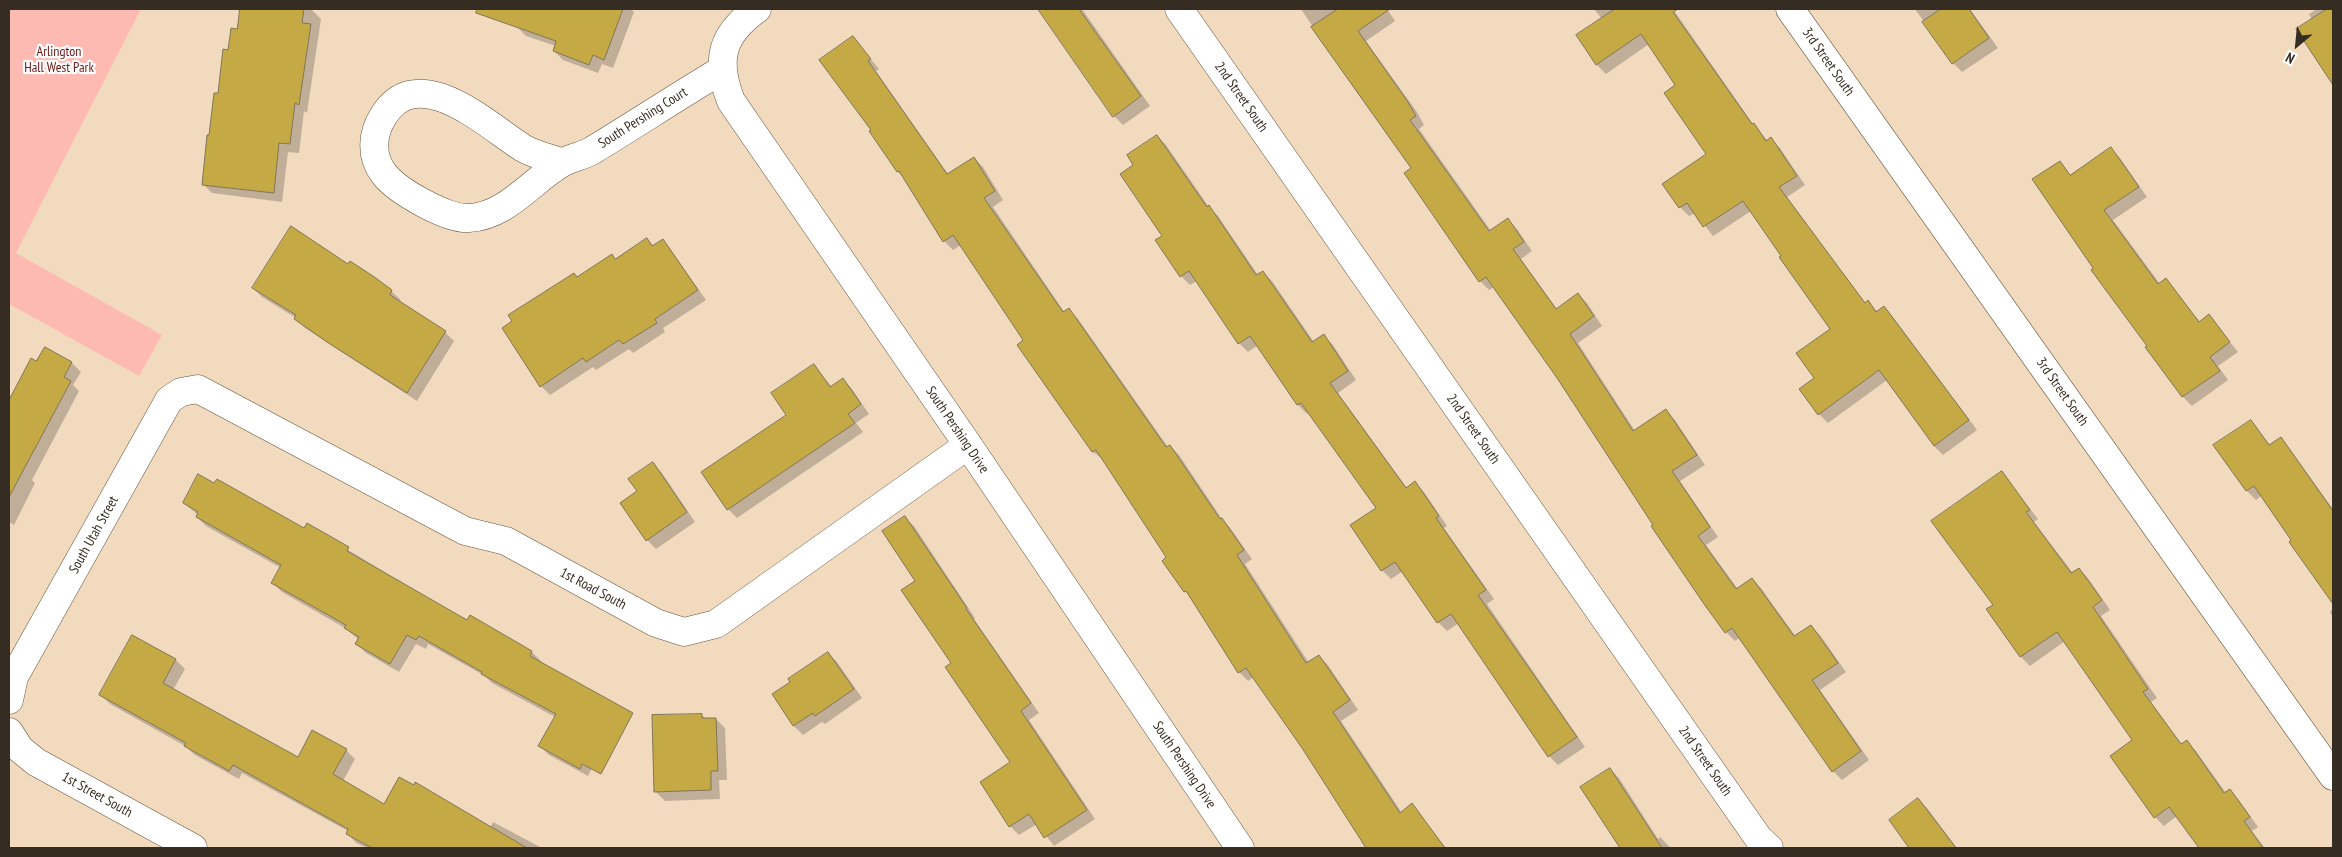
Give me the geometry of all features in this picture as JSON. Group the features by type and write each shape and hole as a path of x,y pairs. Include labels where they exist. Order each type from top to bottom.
{"street":[{"name":"South Pershing Drive","path":"757,9 739,22 727,42 722,70 729,95 739,114 968,445 1240,848"},
{"name":"2nd Street South","path":"1179,9 1759,839 1769,848"},
{"name":"3rd Street South","path":"1790,9 2333,776"},
{"name":"South Pershing Court","path":"562,163 526,150 444,97 421,93 404,98 390,106 377,126 374,142 375,159 385,175 398,186 426,206 468,219 492,214 562,163 591,151 722,70"},
{"name":"1st Road South","path":"198,389 465,531 506,541 656,623 684,632 716,624 968,445"},
{"name":"South Utah Street","path":"9,700 14,677 169,400 181,392 198,389"},
{"name":"1st Street South","path":"9,732 20,749 36,762 194,848"}],"green space":[{"name":"Arlington Hall West Park","path":"9,9 141,9 16,253 162,335 139,376 9,304"}],"building":[{"path":"240,9 304,9 302,23 311,24 299,105 295,103 290,144 279,143 274,193 202,185 207,135 209,135 214,93 218,93 223,49 228,50 231,28 237,29"},
{"path":"477,9 623,9 604,60 593,55 589,65 553,51 556,41 476,13"},
{"path":"1038,9 1079,9 1141,96 1113,117"},
{"path":"1338,9 1390,9 1358,31 1408,102 1416,116 1410,120 1489,231 1508,218 1524,242 1513,249 1556,309 1578,293 1594,316 1570,334 1633,431 1666,409 1697,455 1672,471 1710,527 1698,536 1736,589 1752,578 1794,636 1811,625 1838,663 1812,680 1861,751 1832,772 1732,628 1725,633 1704,604 1651,526 1653,525 1557,378 1486,277 1479,282 1404,173 1411,168 1311,27"},
{"path":"1615,9 1678,9 1673,12 1752,124 1754,123 1766,141 1771,137 1797,176 1779,187 1865,303 1868,300 1876,312 1884,306 1969,420 1934,446 1879,370 1818,415 1799,389 1814,378 1796,353 1830,329 1779,257 1781,256 1743,201 1703,227 1687,203 1679,208 1662,184 1706,154 1664,93 1675,85 1641,34 1596,65 1576,35"},
{"path":"1941,9 1969,9 1989,38 1952,64 1922,22"},
{"path":"2327,9 2333,9 2333,85 2296,29"},
{"path":"853,36 871,59 868,61 947,174 974,157 995,191 984,198 1063,312 1069,308 1166,447 1170,445 1220,519 1222,518 1244,550 1237,555 1306,663 1319,655 1350,700 1333,712 1400,813 1412,803 1445,848 1366,848 1302,748 1246,668 1238,673 1186,591 1184,592 1162,561 1166,557 1096,450 1092,452 1017,345 1023,340 953,235 943,242 899,171 897,172 869,131 871,130 819,60"},
{"path":"1157,135 1207,207 1209,205 1256,275 1263,271 1312,342 1324,334 1348,371 1330,383 1406,488 1415,481 1439,516 1436,518 1486,590 1478,595 1577,737 1548,757 1451,614 1437,623 1395,562 1381,571 1350,525 1376,508 1301,403 1297,405 1250,336 1238,344 1189,271 1180,277 1155,240 1162,236 1120,174 1133,165 1127,155"},
{"path":"2111,147 2139,187 2104,210 2158,284 2166,278 2199,322 2209,314 2230,342 2210,357 2220,371 2182,397 2091,270 2093,268 2032,179 2060,161 2070,175"},
{"path":"291,226 348,264 350,261 373,276 392,290 390,295 446,331 407,393 330,344 294,319 296,315 252,288"},
{"path":"647,238 652,246 663,239 698,290 655,319 657,323 623,344 619,340 586,362 583,358 540,387 502,328 512,321 508,315 574,273 577,277 612,254 615,259"},
{"path":"45,347 72,362 64,377 71,381 9,497 9,400 31,358 36,361"},
{"path":"814,364 830,387 843,378 861,404 848,414 855,423 727,510 701,472 786,415 771,393"},
{"path":"2251,420 2269,445 2281,437 2333,511 2333,604 2289,542 2291,540 2254,486 2246,491 2213,445"},
{"path":"653,462 687,512 646,541 620,503 637,491 628,479"},
{"path":"2002,471 2030,510 2026,512 2071,573 2079,568 2102,600 2093,607 2148,689 2143,692 2181,744 2187,740 2224,793 2230,789 2250,817 2244,821 2263,848 2199,848 2169,807 2154,818 2110,756 2132,740 2057,632 2020,657 1986,609 1993,605 1931,521"},
{"path":"198,474 214,483 217,479 304,528 307,523 349,547 347,551 467,620 470,615 532,651 530,656 633,713 601,774 582,764 580,769 538,746 556,714 481,674 482,672 419,636 416,640 407,635 390,664 355,644 359,637 344,628 346,625 271,583 281,565 196,517 198,512 183,503"},
{"path":"905,516 1031,703 1021,711 1087,810 1044,838 1029,814 1009,827 980,782 1010,762 945,667 951,663 901,590 915,581 882,531"},
{"path":"132,635 176,659 163,683 298,757 312,730 347,749 333,774 384,804 399,777 414,785 415,782 527,848 372,848 346,834 348,829 233,765 229,771 184,746 186,743 99,695"},
{"path":"828,652 854,689 815,716 813,713 793,726 772,694 790,682 788,679"},
{"path":"702,714 702,718 716,718 718,771 711,771 711,790 654,792 652,715"},
{"path":"1610,768 1662,848 1620,848 1580,787"},
{"path":"1918,798 1956,848 1909,848 1889,820"}]}
